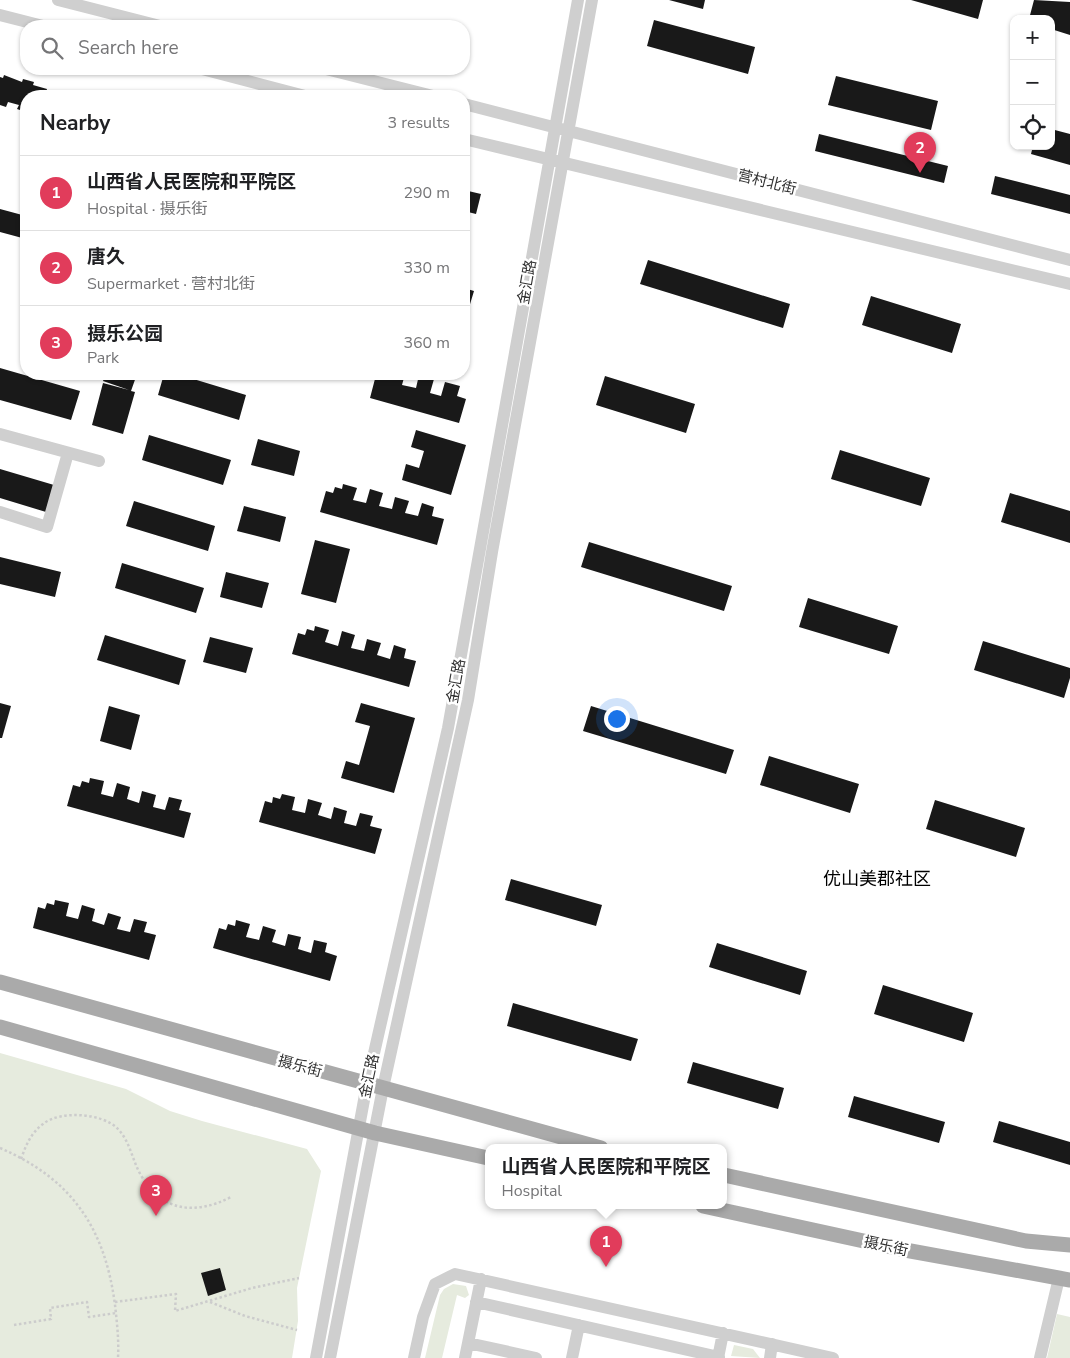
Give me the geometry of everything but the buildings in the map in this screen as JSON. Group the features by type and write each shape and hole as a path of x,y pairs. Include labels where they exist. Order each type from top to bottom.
{"main road":[{"name":"摄乐街","path":"0,982 586,1144"},
{"path":"0,1026 375,1133 485,1157"},
{"path":"727,1176 1026,1241 1070,1246"},
{"name":"摄乐街","path":"718,1209 905,1250 1065,1279"}],"street":[{"path":"58,0 136,20"},
{"name":"金汇路","path":"330,1358 383,1088 468,700 555,162 554,128 578,0"},
{"name":"金汇路","path":"316,1358 367,1084 448,728 555,162 567,131 592,0"},
{"path":"0,15 20,20"},
{"path":"225,75 281,90"},
{"path":"350,75 409,90"},
{"name":"营村北街","path":"470,106 1070,260"},
{"name":"营村北街","path":"470,141 1070,284"},
{"path":"0,434 99,462"},
{"path":"0,512 47,527 68,453"},
{"path":"414,1358 423,1317 435,1284 455,1274 834,1358"},
{"path":"465,1358 481,1279"},
{"path":"1040,1358 1065,1279"},
{"path":"476,1302 718,1357 723,1333"},
{"path":"572,1358 579,1325"},
{"path":"468,1343 536,1358"},
{"path":"770,1358 772,1344"}],"path":[{"path":"21,1158 32,1135 45,1122 83,1114 101,1118 118,1129 130,1148 142,1176 155,1194 171,1205 192,1208 214,1206 230,1197"},
{"path":"0,1148 37,1166 64,1189 87,1217 104,1249 111,1273 119,1341 118,1358"},
{"path":"114,1302 176,1294 175,1311 252,1288 299,1278"},
{"path":"208,1301 244,1316 297,1330"},
{"path":"14,1325 51,1319 50,1308 86,1302 89,1317 116,1313"}],"shaded area":[{"path":"0,1053 126,1089 170,1111 307,1149 321,1171 297,1288 298,1321 292,1358 0,1358"},
{"path":"453,1284 466,1286 469,1295 465,1298 457,1295 442,1358 425,1358 440,1295 444,1289"},
{"path":"1057,1314 1070,1317 1070,1358 1047,1358"},
{"path":"734,1345 753,1349 760,1358 731,1356"}],"place":[{"name":"唐久","path":"920,173"},
{"name":"摄乐公园","path":"156,1216"},
{"name":"山西省人民医院和平院区","path":"606,1267"}],"district":[{"name":"优山美郡社区","path":"877,879"}]}
